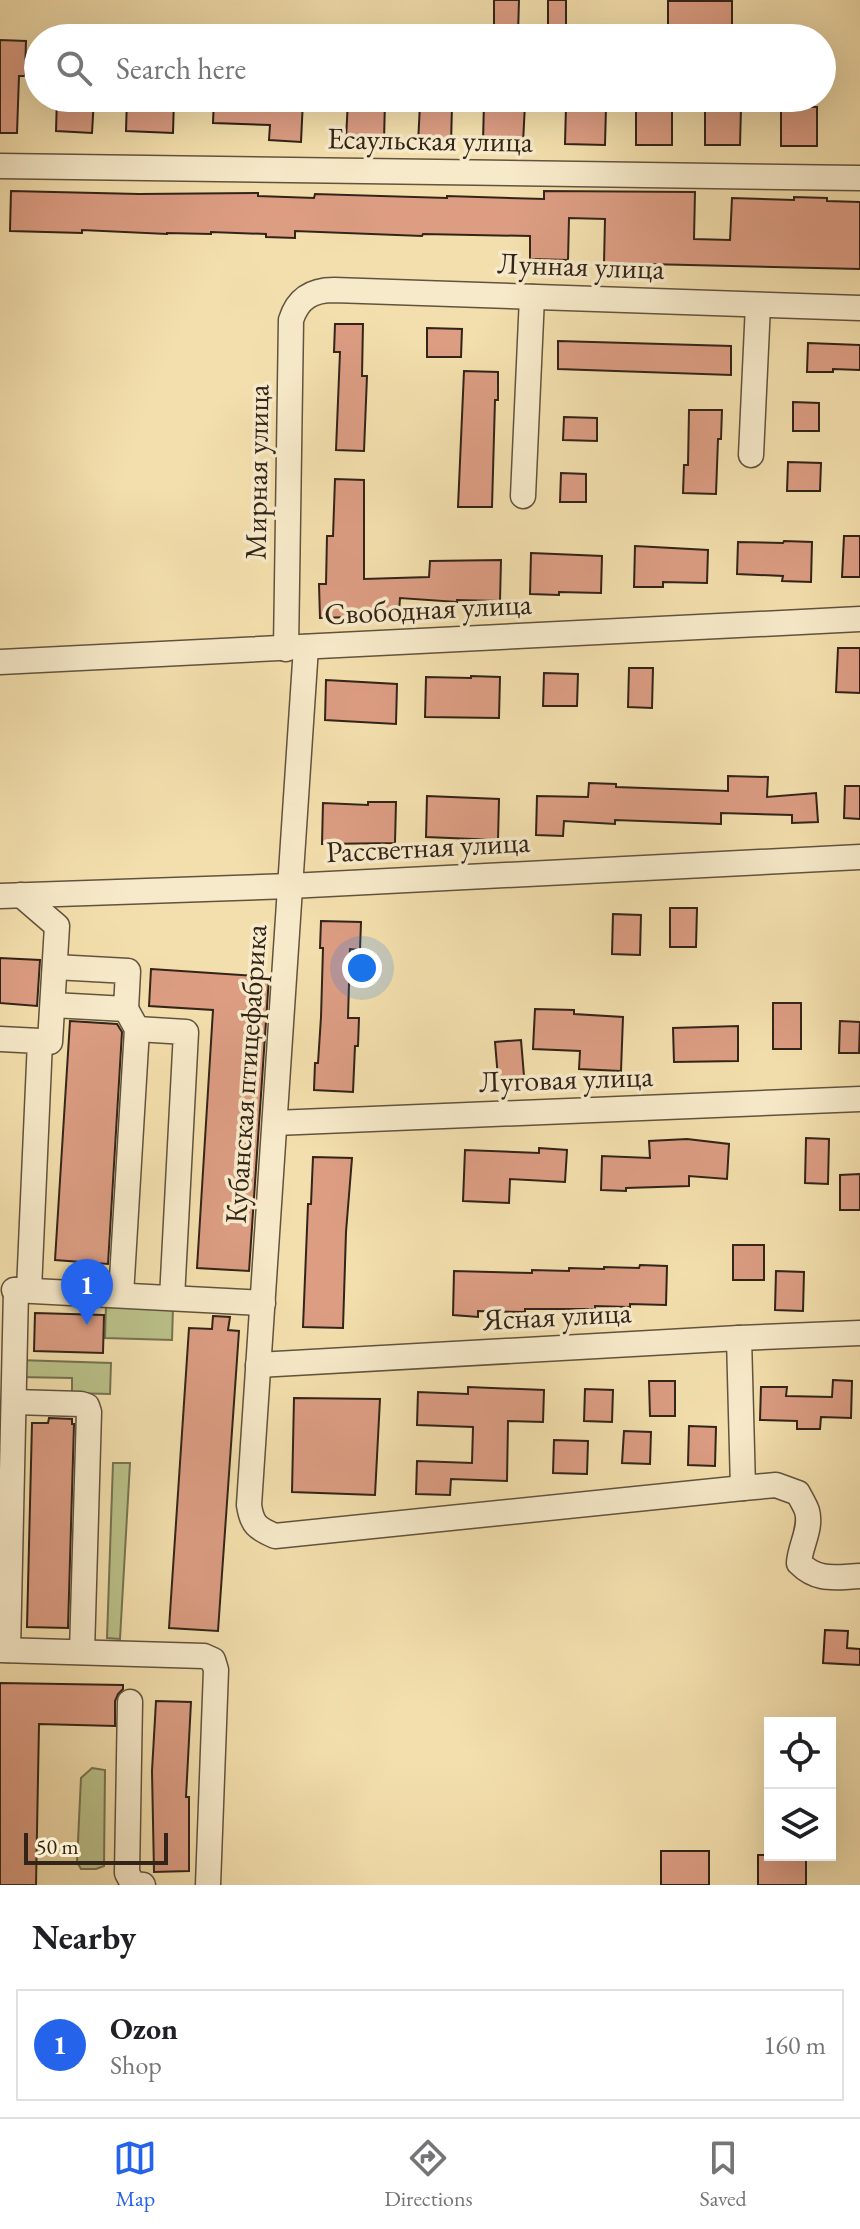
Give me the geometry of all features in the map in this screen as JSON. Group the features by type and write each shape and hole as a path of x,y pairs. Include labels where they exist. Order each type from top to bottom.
{"street":[{"name":"Есаульская улица","path":"0,166 860,178"},
{"name":"Лунная улица","path":"302,300 322,290 860,308"},
{"path":"523,496 532,297"},
{"name":"Мирная улица","path":"296,648 291,320 302,300"},
{"path":"751,455 758,305"},
{"name":"Свободная улица","path":"0,662 860,619"},
{"name":"Кубанская птицефабрика","path":"296,648 290,886 249,1505 251,1520 275,1536 743,1488"},
{"name":"Рассветная улица","path":"11,895 290,886 860,857"},
{"path":"0,1039 50,1042 53,1005 57,926 11,895"},
{"path":"55,967 128,971 131,1019 121,1295"},
{"path":"53,1005 186,1032 172,1298"},
{"path":"40,1041 15,1290 14,1402 4,1650 204,1656 213,1660 216,1670 208,1885"},
{"name":"Луговая улица","path":"275,1123 860,1099"},
{"path":"15,1290 263,1303"},
{"name":"Ясная улица","path":"258,1365 860,1333"},
{"path":"739,1338 743,1488 776,1485 798,1493 807,1512 808,1529 800,1547 799,1563 810,1574 823,1577 860,1576"},
{"path":"14,1402 81,1404 87,1406 89,1412 82,1652"},
{"path":"130,1702 127,1873 133,1884 143,1885"}],"green space":[{"path":"106,1305 173,1307 172,1340 105,1338"},
{"path":"18,1360 111,1363 110,1394 72,1393 72,1378 18,1377"},
{"path":"113,1463 130,1463 120,1639 107,1638"},
{"path":"92,1768 105,1770 104,1866 81,1869 77,1862 81,1778"}],"building":[{"path":"494,0 519,0 518,24 494,24"},
{"path":"548,0 566,0 566,24 548,24"},
{"path":"668,1 732,1 732,24 668,24"},
{"path":"0,40 24,41 24,76 19,76 17,133 0,133"},
{"path":"57,112 93,112 92,133 56,131"},
{"path":"127,112 174,112 173,133 126,131"},
{"path":"213,112 302,112 301,142 269,140 270,125 213,123"},
{"path":"347,112 385,112 384,142 346,140"},
{"path":"420,112 452,112 451,145 418,144"},
{"path":"484,112 525,112 523,143 483,142"},
{"path":"566,112 606,112 605,145 565,144"},
{"path":"636,112 672,112 672,145 636,145"},
{"path":"705,112 741,112 740,145 705,145"},
{"path":"781,112 817,112 817,146 781,146"},
{"path":"11,191 258,193 258,196 314,198 315,194 544,199 544,191 695,192 694,239 730,240 732,198 827,198 827,201 860,202 860,269 604,263 605,219 569,218 568,260 530,259 530,236 295,231 295,238 211,232 10,231"},
{"path":"335,324 363,324 362,376 367,376 364,451 336,450 340,352 334,352"},
{"path":"427,328 462,329 461,357 427,357"},
{"path":"558,341 731,346 731,375 558,369"},
{"path":"808,343 860,345 860,370 807,372"},
{"path":"464,371 498,372 492,507 458,507"},
{"path":"793,402 819,403 819,431 793,431"},
{"path":"689,410 722,410 716,494 683,493 684,465 688,465"},
{"path":"564,417 597,418 597,441 563,440"},
{"path":"788,462 821,463 820,491 787,491"},
{"path":"561,473 586,474 586,502 560,502"},
{"path":"335,479 364,480 364,579 429,577 430,561 501,560 500,601 400,598 399,612 320,618 319,584 326,584 327,536 333,536"},
{"path":"844,536 860,536 860,577 842,577"},
{"path":"738,542 812,542 811,582 782,581 783,576 737,574"},
{"path":"635,546 708,550 707,583 663,582 663,587 634,587"},
{"path":"531,553 602,556 601,593 530,594"},
{"path":"838,648 860,648 860,693 836,692"},
{"path":"629,668 653,668 652,708 628,707"},
{"path":"544,673 578,674 577,706 543,706"},
{"path":"426,677 500,677 499,718 425,717"},
{"path":"326,680 397,684 396,724 325,720"},
{"path":"728,776 768,777 767,797 816,793 818,822 792,823 792,815 721,813 721,824 564,821 563,836 536,835 537,796 588,797 589,783 616,784 616,787 728,791"},
{"path":"845,786 860,786 860,819 844,818"},
{"path":"427,796 499,799 498,840 426,837"},
{"path":"368,802 396,802 395,843 322,844 323,803 368,805"},
{"path":"670,908 697,908 696,947 670,947"},
{"path":"613,914 641,915 640,955 612,954"},
{"path":"321,921 361,922 360,950 350,949 348,1018 359,1018 353,1092 314,1090 321,1017"},
{"path":"0,958 40,960 37,1006 0,1003"},
{"path":"151,969 269,977 249,1271 197,1268 213,1010 149,1006"},
{"path":"773,1003 801,1003 801,1049 773,1049"},
{"path":"535,1009 574,1010 574,1014 623,1017 621,1071 579,1069 580,1051 533,1049"},
{"path":"70,1021 117,1024 122,1032 108,1264 55,1260"},
{"path":"840,1021 860,1022 859,1053 839,1053"},
{"path":"738,1026 738,1061 674,1062 673,1028"},
{"path":"521,1040 524,1076 498,1078 495,1042"},
{"path":"806,1138 829,1139 828,1184 805,1183"},
{"path":"687,1139 729,1144 727,1179 689,1176 689,1186 601,1190 602,1156 650,1158 649,1141"},
{"path":"539,1148 567,1150 565,1182 510,1179 509,1203 463,1201 465,1150 539,1153"},
{"path":"313,1157 352,1158 343,1328 303,1327"},
{"path":"860,1174 860,1210 840,1210 840,1175"},
{"path":"733,1245 764,1245 764,1280 733,1280"},
{"path":"640,1265 667,1266 666,1305 525,1309 525,1312 478,1311 478,1317 453,1315 454,1271 532,1273 532,1270 639,1268"},
{"path":"776,1271 804,1272 803,1311 775,1310"},
{"path":"35,1313 104,1315 103,1353 34,1351"},
{"path":"213,1316 230,1317 228,1330 239,1331 218,1631 169,1628 189,1328 212,1329"},
{"path":"833,1380 852,1381 851,1418 821,1417 820,1429 797,1429 797,1421 760,1420 761,1387 787,1387 786,1396 832,1397"},
{"path":"649,1381 675,1381 675,1416 650,1416"},
{"path":"468,1387 544,1390 543,1422 508,1421 507,1481 451,1479 450,1495 416,1494 417,1461 472,1463 473,1427 417,1425 418,1392 468,1394"},
{"path":"585,1389 613,1390 612,1422 584,1421"},
{"path":"294,1398 380,1399 375,1495 292,1492"},
{"path":"49,1418 72,1419 74,1424 68,1628 27,1627 32,1423 48,1423"},
{"path":"689,1426 716,1427 715,1466 688,1465"},
{"path":"624,1431 651,1432 650,1464 622,1463"},
{"path":"554,1440 588,1441 587,1474 553,1473"},
{"path":"825,1630 848,1631 847,1648 860,1649 860,1665 823,1663"},
{"path":"0,1683 123,1685 115,1701 115,1726 39,1724 36,1885 0,1885"},
{"path":"156,1701 191,1702 186,1797 189,1797 189,1871 154,1872 152,1771"},
{"path":"661,1851 709,1851 709,1885 661,1885"},
{"path":"758,1855 764,1855 764,1861 806,1861 806,1885 758,1885"}],"place":[{"name":"Ozon","path":"87,1325"}]}
